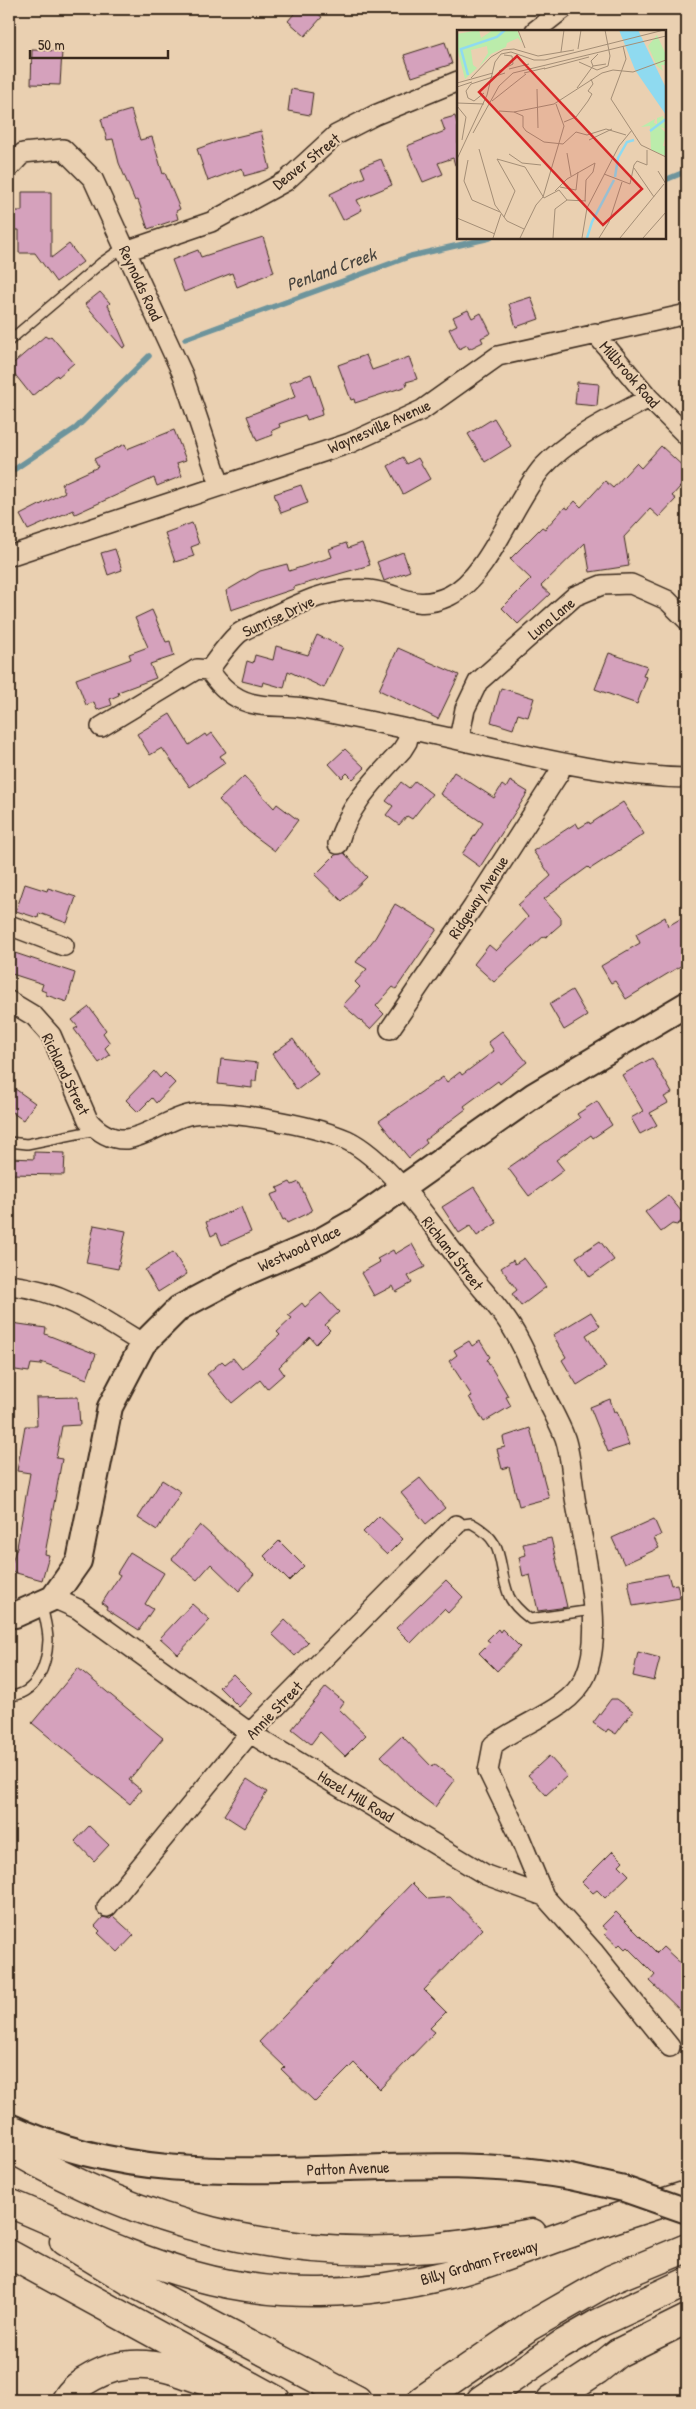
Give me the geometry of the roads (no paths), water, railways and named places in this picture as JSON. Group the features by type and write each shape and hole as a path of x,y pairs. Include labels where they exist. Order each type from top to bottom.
{"highway":[{"path":"9,2147 64,2177 138,2210 211,2232 282,2245 316,2249 380,2250 431,2248 539,2232 564,2236"},
{"name":"Billy Graham Freeway","path":"9,2203 163,2267 197,2277 242,2286 342,2293 430,2278 509,2256 687,2195"},
{"path":"9,2208 128,2280 349,2396"},
{"path":"422,2400 530,2326 612,2279 687,2248"},
{"path":"9,2254 276,2400"},
{"path":"481,2400 561,2345 597,2324 634,2304 687,2282"},
{"path":"551,2400 618,2353 687,2319"},
{"path":"596,2370 624,2362 659,2344 687,2333"},
{"path":"66,2400 92,2376 106,2369 131,2363 168,2368 258,2400"}],"street":[{"path":"536,30 563,9"},
{"name":"Deaver Street","path":"125,249 211,222 286,181 336,135 375,116 457,82"},
{"name":"Reynolds Road","path":"9,168 23,153 63,149 92,179 183,375 220,485"},
{"name":"Waynesville Avenue","path":"9,556 350,443 422,410 498,356 595,332 656,322 687,314"},
{"name":"Millbrook Road","path":"595,332 649,398 687,436"},
{"name":"Sunrise Drive","path":"210,670 239,634 312,598 366,590 385,592 421,604 436,602 452,595 479,569 541,470 556,454 587,431 649,398"},
{"name":"Luna Lane","path":"459,739 464,709 478,682 575,596 602,585 631,584 667,600 687,620"},
{"path":"101,727 197,669 210,670 219,684 233,695 250,703 301,708 459,739 507,752 622,774 687,778"},
{"path":"338,844 343,825 350,811 402,750 410,729"},
{"name":"Ridgeway Avenue","path":"390,1029 473,907 559,773 562,763"},
{"path":"9,925 64,946"},
{"name":"Richland Street","path":"9,1001 34,1016 51,1035 81,1105 96,1130 114,1138 128,1138 145,1134 165,1123 190,1114 216,1112 322,1131 347,1140 373,1156 402,1188 514,1331 565,1440 592,1610 593,1652 584,1678 570,1698 555,1708 510,1731 493,1745 488,1771 518,1833 544,1896"},
{"name":"Westwood Place","path":"47,1601 79,1561 110,1407 143,1344 179,1308 241,1275 320,1241 402,1188 534,1095 687,1004"},
{"path":"9,1285 53,1293 90,1310 143,1344"},
{"name":"Annie Street","path":"107,1907 250,1733 456,1525"},
{"path":"9,1614 15,1615 47,1601"},
{"name":"Hazel Mill Road","path":"47,1601 78,1610 250,1733 486,1875 544,1896 593,1951 670,2047"},
{"name":"Patton Avenue","path":"9,2126 32,2137 109,2160 181,2169 298,2169 456,2165 533,2170 624,2190 687,2211"}],"lane":[{"path":"9,342 101,263 125,249"},
{"path":"9,1142 27,1144 96,1130"},
{"path":"456,1525 471,1523 492,1538 500,1556 510,1596 530,1619 592,1610"},
{"path":"9,1696 17,1696 32,1687 44,1668 48,1639 47,1601"}],"waterway":[{"name":"Penland Creek","path":"666,180 687,171"},
{"name":"Penland Creek","path":"185,339 411,256 486,239"},
{"name":"Penland Creek","path":"9,473 76,428 149,356"}]}
